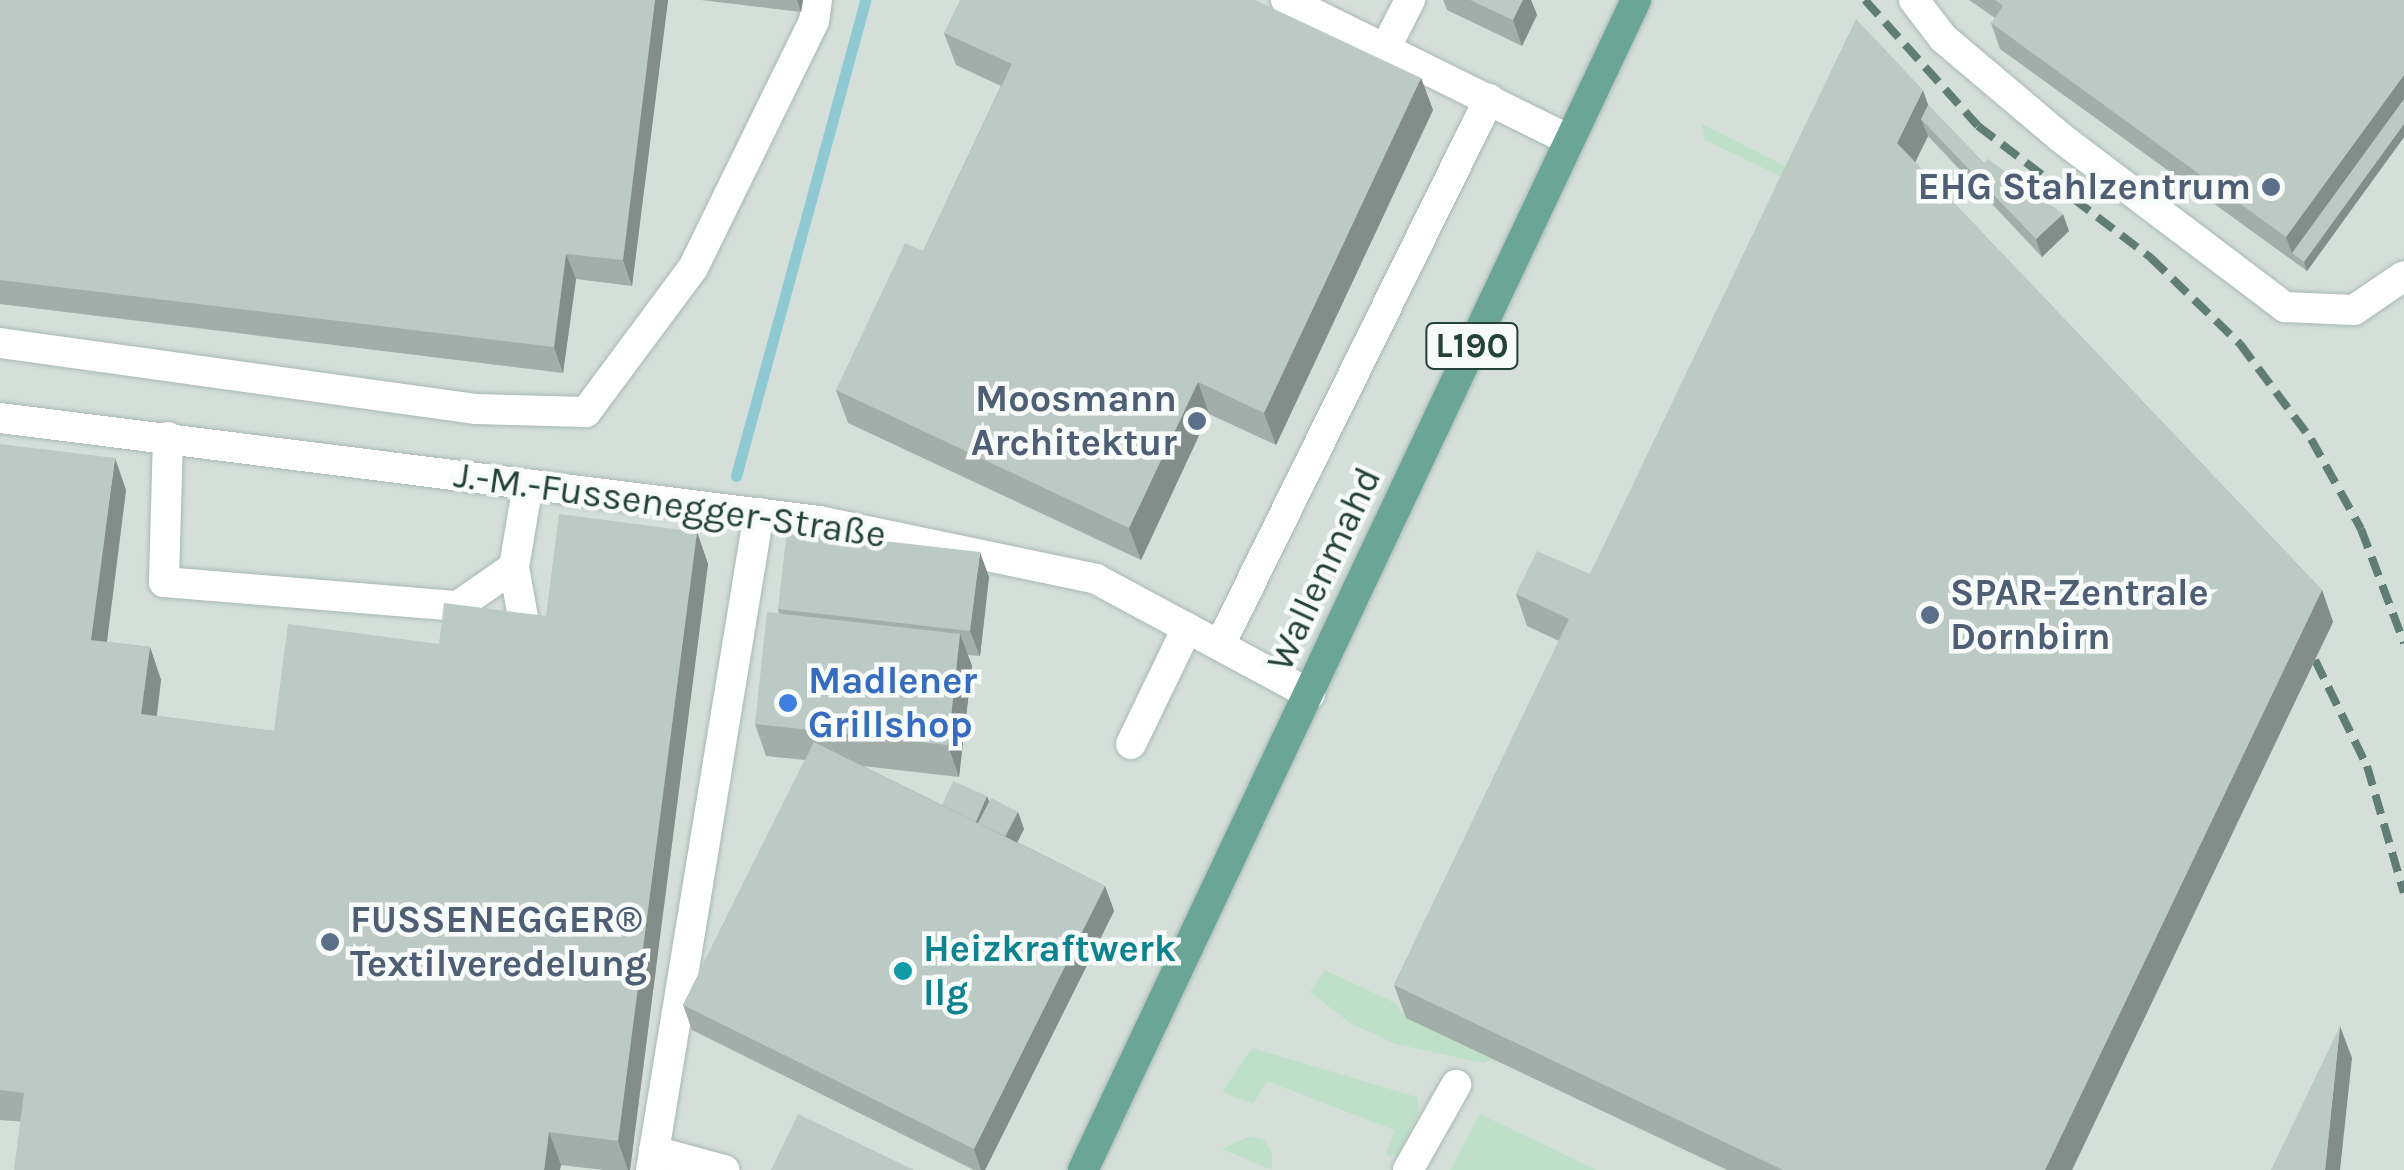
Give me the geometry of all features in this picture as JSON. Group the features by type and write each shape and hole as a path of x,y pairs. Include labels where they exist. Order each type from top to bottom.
{"main road":[{"name":"Wallenmahd","path":"1083,1170 1636,0"}],"street":[{"path":"0,343 476,408 586,412 693,268 814,21 817,0"},
{"path":"1286,0 1569,140"},
{"path":"1385,48 1410,0"},
{"path":"1914,0 1942,38 2060,137 2285,307 2354,310 2404,276"},
{"path":"1220,645 1489,99"},
{"name":"J.-M.-Fussenegger-Straße","path":"0,418 760,514 1096,579 1310,694"},
{"path":"168,438 164,582 458,606 514,567"},
{"path":"524,623 514,567 528,484"},
{"path":"724,1170 653,1161 760,514"},
{"path":"1131,744 1187,628"},
{"path":"1408,1170 1456,1085"}],"shaded area":[{"path":"0,0 2404,0 2404,1170 1597,1170 1480,1115 1450,1170 0,1170"}],"green space":[{"path":"1702,124 1807,177 1803,187 1705,140"},
{"path":"1325,970 1395,1003 1406,1018 1494,1060 1482,1063 1396,1044 1350,1023 1310,992"},
{"path":"1252,1048 1417,1097 1419,1112 1398,1156 1386,1155 1394,1130 1267,1081 1253,1104 1222,1092"},
{"path":"1480,1114 1597,1170 1450,1170"},
{"path":"1250,1136 1263,1139 1272,1152 1272,1170 1222,1149"}],"building":[{"path":"0,0 655,0 623,260 566,254 554,347 0,280"},
{"path":"960,0 1255,0 1421,78 1264,413 1198,382 1129,528 836,390 905,243 923,251 1012,64 944,33"},
{"path":"1470,0 1523,0 1513,20"},
{"name":"EHG Stahlzentrum","path":"1995,0 2404,0 2404,75 2286,237 1991,23 2003,6"},
{"name":"SPAR-Zentrale Dornbirn","path":"1856,19 1923,90 1897,143 2322,590 2045,1170 1783,1170 1394,985 1569,619 1516,594 1537,551 1590,574"},
{"path":"2404,99 2404,124 2304,262 2292,253"},
{"path":"1928,105 1984,163 1988,159 2063,214 2036,239 1921,119"},
{"name":"FUSSENEGGER® Textilveredelung","path":"0,444 115,458 91,640 150,647 141,714 274,731 288,624 439,644 444,603 546,616 559,514 697,532 618,1141 549,1132 544,1170 14,1170 24,1093 0,1090"},
{"path":"787,530 980,552 970,631 778,609"},
{"path":"767,612 960,634 948,745 755,724"},
{"name":"Heizkraftwerk Ilg","path":"814,742 1105,886 974,1149 683,1005"},
{"path":"953,781 987,796 976,822 942,805"},
{"path":"991,798 1018,812 1005,836 978,823"},
{"path":"2340,1026 2325,1170 2271,1170"},
{"path":"798,1114 914,1170 771,1170"}],"waterway":[{"path":"736,476 865,0"}],"railway":[{"path":"1865,0 1978,126 2151,258 2240,344 2311,439 2361,529 2404,643"},
{"path":"2315,660 2367,766 2404,893"}],"place":[{"name":"EHG Stahlzentrum","path":"2271,187"},
{"name":"Moosmann Architektur","path":"1197,421"},
{"name":"SPAR-Zentrale Dornbirn","path":"1930,615"},
{"name":"Madlener Grillshop","path":"788,703"},
{"name":"FUSSENEGGER® Textilveredelung","path":"330,942"},
{"name":"Heizkraftwerk Ilg","path":"903,971"}]}
